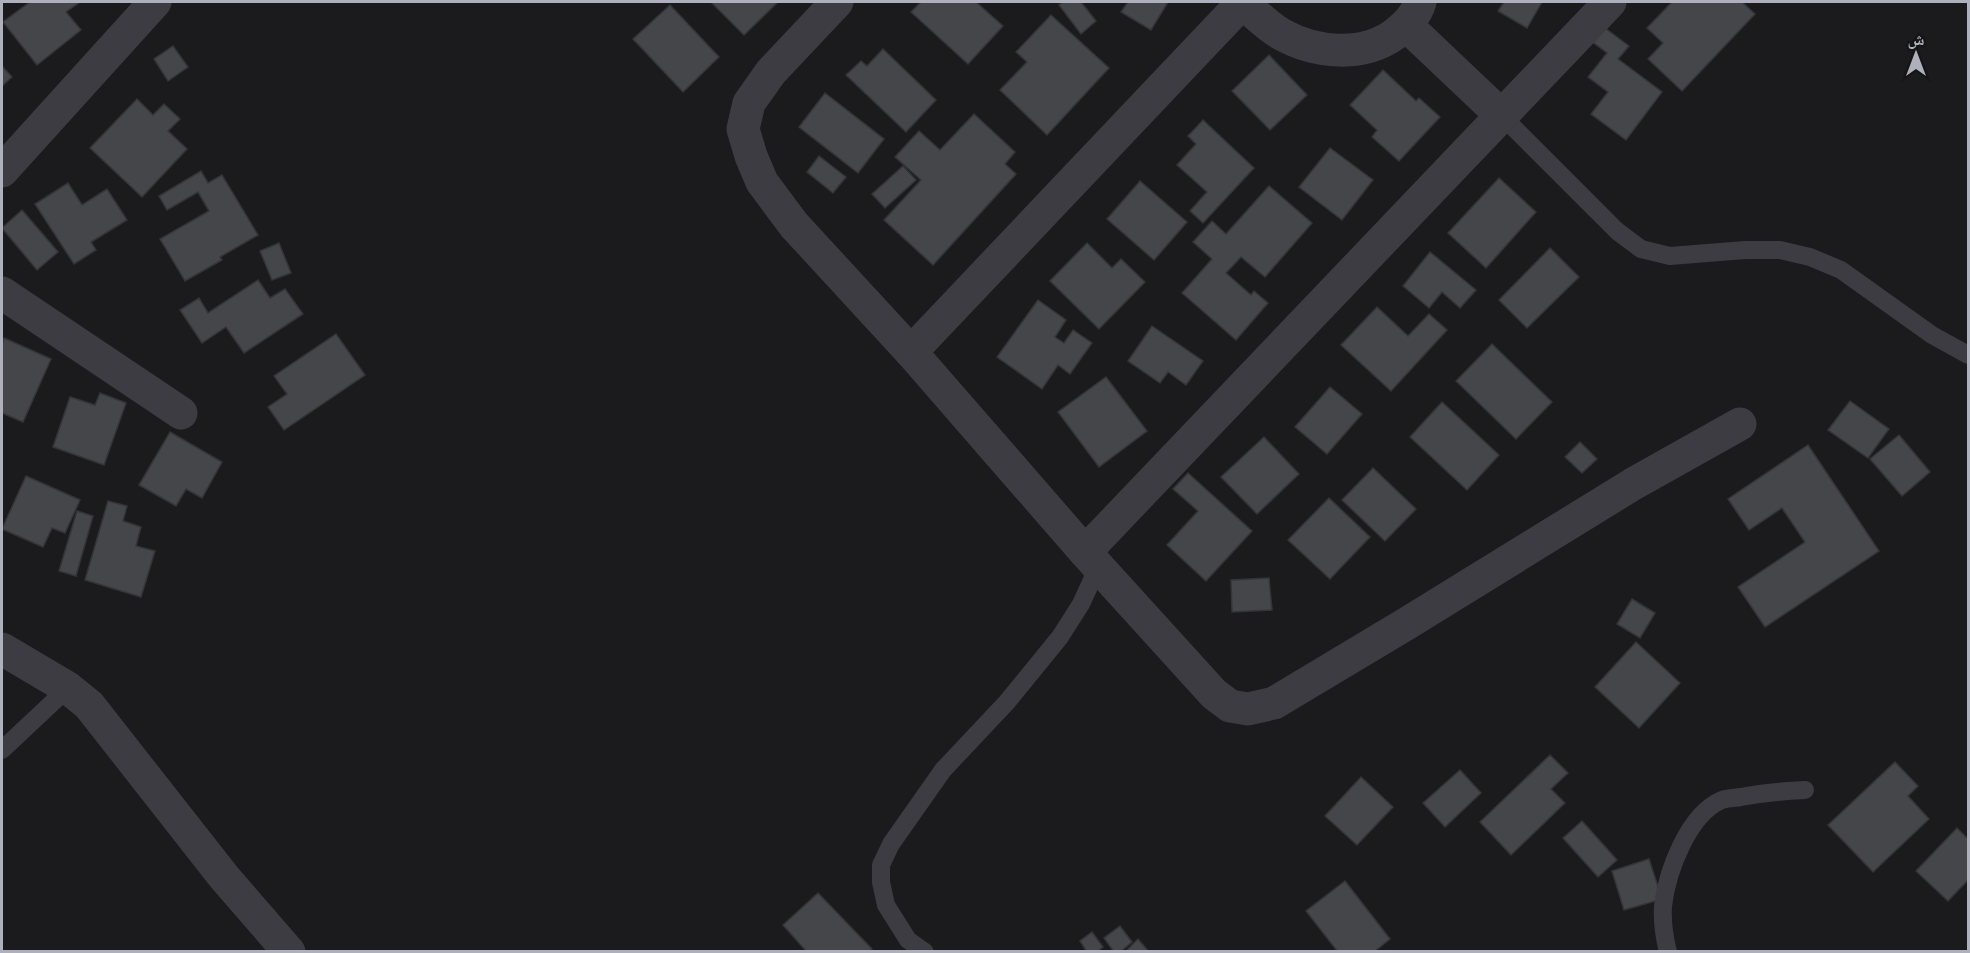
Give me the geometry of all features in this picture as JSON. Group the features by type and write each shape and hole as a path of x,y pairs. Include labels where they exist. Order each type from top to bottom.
{"street":[{"path":"2,171 155,2"},
{"path":"837,2 771,72 749,103 743,129 762,182 794,225 911,352 1092,560 1214,694 1230,706 1248,709 1274,702 1406,624 1633,484 1740,424"},
{"path":"911,352 1242,2 1280,34 1317,49 1353,50 1385,41 1413,13 1501,116"},
{"path":"1092,560 1501,116 1610,2"},
{"path":"2,293 181,413"},
{"path":"2,649 68,688 89,705 224,877 289,951"}],"lane":[{"path":"1501,116 1617,231 1641,249 1670,256 1745,250 1780,250 1810,256 1841,270 1932,335 1968,355"},
{"path":"926,951 908,940 886,905 881,882 881,865 891,844 943,770 1006,702 1060,637 1081,604 1092,560"},
{"path":"2,750 68,688"},
{"path":"1668,951 1663,932 1663,905 1684,839 1700,817 1722,800 1768,792 1805,790"}],"building":[{"path":"30,2 80,2 66,12 81,30 37,65 3,22"},
{"path":"711,2 778,2 744,35"},
{"path":"921,2 976,2 1003,26 968,64 911,12"},
{"path":"1063,2 1081,2 1096,21 1081,34 1059,5"},
{"path":"1128,2 1168,2 1151,30 1121,12"},
{"path":"1504,2 1542,2 1527,28 1498,11"},
{"path":"1672,2 1742,2 1755,14 1682,91 1648,59 1663,43 1647,28"},
{"path":"670,5 719,57 683,92 633,39"},
{"path":"1051,15 1109,68 1047,135 1000,90 1027,62 1016,52"},
{"path":"1601,25 1629,46 1618,59 1662,92 1626,140 1591,114 1608,92 1588,77 1607,53 1590,40"},
{"path":"173,46 188,67 168,81 154,59"},
{"path":"883,49 936,100 906,132 846,75 861,61 867,66"},
{"path":"1269,55 1307,95 1270,130 1232,91"},
{"path":"2,66 12,77 2,86"},
{"path":"1383,70 1416,101 1419,98 1440,117 1399,161 1372,137 1377,130 1350,105"},
{"path":"825,93 884,139 858,173 799,127"},
{"path":"137,99 153,115 164,104 180,119 168,131 187,149 142,197 90,148"},
{"path":"974,114 1015,152 1005,164 1016,174 933,265 884,220 921,180 895,157 919,131 940,150"},
{"path":"1203,120 1254,168 1203,223 1190,211 1207,192 1177,165 1196,144 1188,136"},
{"path":"1330,148 1373,180 1342,220 1299,187"},
{"path":"819,156 846,177 833,193 807,172"},
{"path":"903,166 916,180 885,208 872,194"},
{"path":"201,171 208,183 222,175 258,235 220,257 222,260 185,281 160,239 209,211 198,192 167,210 159,196"},
{"path":"1499,178 1536,212 1486,268 1448,233"},
{"path":"1140,181 1187,222 1154,260 1107,219"},
{"path":"68,183 82,205 107,189 127,220 91,242 96,250 74,264 35,204"},
{"path":"1269,186 1312,223 1265,277 1241,257 1226,273 1251,295 1254,291 1268,303 1236,340 1182,293 1212,259 1193,242 1212,221 1226,234"},
{"path":"22,210 58,252 37,270 2,228"},
{"path":"279,243 291,273 272,280 260,251"},
{"path":"1087,243 1112,268 1121,259 1145,282 1099,329 1050,281"},
{"path":"1550,248 1579,277 1527,328 1499,300"},
{"path":"1430,252 1476,290 1460,308 1442,292 1429,308 1403,286"},
{"path":"258,280 270,298 285,289 303,314 244,353 226,327 202,343 180,310 199,298 208,313"},
{"path":"1038,300 1066,320 1055,337 1064,343 1073,330 1092,343 1070,374 1058,365 1042,389 997,357"},
{"path":"1377,307 1408,336 1429,314 1447,330 1391,391 1341,345"},
{"path":"1152,326 1203,361 1186,385 1168,372 1160,383 1128,361"},
{"path":"336,334 365,375 284,430 268,407 287,394 274,376"},
{"path":"4,338 51,359 23,422 2,413 2,345"},
{"path":"1492,344 1552,402 1516,439 1456,381"},
{"path":"1106,377 1147,431 1099,467 1058,412"},
{"path":"1330,387 1362,414 1327,454 1295,427"},
{"path":"100,393 126,403 104,465 53,447 70,397 95,405"},
{"path":"1850,401 1889,429 1868,458 1828,430"},
{"path":"1442,402 1499,455 1467,490 1410,437"},
{"path":"170,432 222,462 202,498 186,489 176,506 139,485"},
{"path":"1899,435 1930,472 1902,496 1870,459"},
{"path":"1264,437 1299,474 1257,514 1221,477"},
{"path":"1580,442 1597,459 1582,473 1565,457"},
{"path":"1808,445 1879,551 1765,627 1738,587 1805,542 1782,508 1749,530 1728,499"},
{"path":"1373,468 1416,509 1385,541 1342,500"},
{"path":"1188,473 1252,531 1206,581 1167,545 1198,511 1173,489"},
{"path":"26,476 80,500 65,533 52,528 43,547 2,529"},
{"path":"1329,498 1370,537 1330,579 1288,540"},
{"path":"108,501 127,506 123,521 141,527 136,546 155,551 141,597 85,580"},
{"path":"77,511 93,516 76,576 59,571"},
{"path":"1269,578 1272,610 1232,612 1231,580"},
{"path":"1632,599 1655,613 1640,638 1617,624"},
{"path":"1636,642 1680,683 1639,728 1595,687"},
{"path":"1550,755 1568,773 1551,789 1565,803 1511,855 1480,822"},
{"path":"1895,762 1918,786 1908,796 1929,819 1873,872 1828,825"},
{"path":"1460,770 1481,793 1445,827 1423,803"},
{"path":"1361,777 1393,807 1357,845 1325,816"},
{"path":"1582,821 1617,860 1598,877 1563,838"},
{"path":"1957,828 1968,839 1968,880 1948,901 1916,871"},
{"path":"1649,859 1662,899 1624,910 1612,871"},
{"path":"1345,881 1390,939 1374,952 1338,952 1306,911"},
{"path":"818,893 872,949 869,952 807,952 783,925"},
{"path":"1120,926 1132,942 1120,952 1114,952 1104,938"},
{"path":"1092,932 1103,947 1097,952 1087,952 1080,941"},
{"path":"1138,939 1149,952 1125,952"}]}
